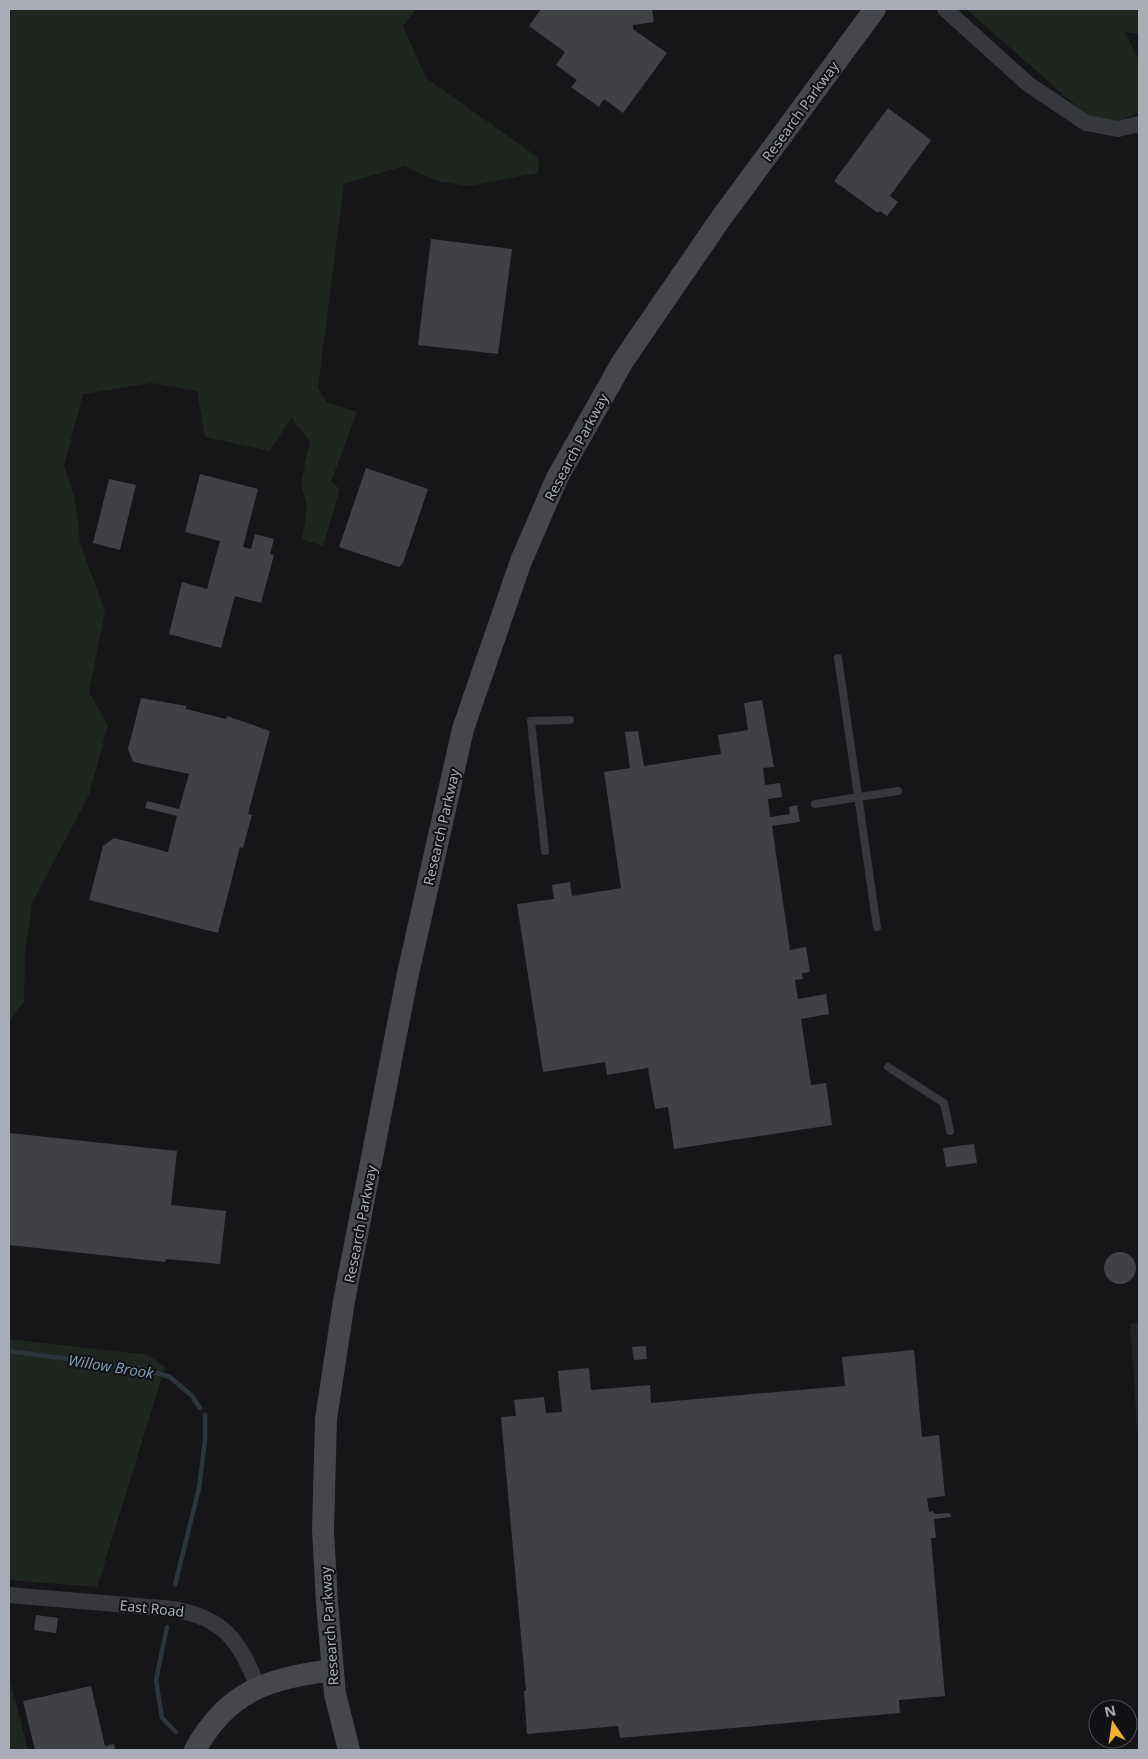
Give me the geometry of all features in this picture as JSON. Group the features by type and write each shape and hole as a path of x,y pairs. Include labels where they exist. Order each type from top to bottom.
{"main road":[{"name":"Research Parkway","path":"349,1750 335,1694 332,1670 323,1530 326,1419 344,1301 407,978 464,729 529,544 558,478 623,361 719,221 875,9"},
{"path":"195,1750 219,1716 238,1699 258,1687 285,1678 332,1670"}],"street":[{"path":"945,9 1028,84 1086,123 1118,129 1139,124"},
{"name":"East Road","path":"9,1595 173,1609 199,1615 219,1625 234,1639 246,1658 258,1687"}],"lane":[{"path":"838,658 877,926"},
{"path":"545,852 531,721 570,720"},
{"path":"815,804 898,791"},
{"path":"888,1067 944,1102 950,1131"}],"shaded area":[{"path":"9,9 416,9 403,26 426,78 539,158 538,173 468,186 438,181 404,166 344,184 318,388 327,402 357,412 331,482 340,489 323,546 302,539 307,509 301,482 310,441 291,418 270,451 205,437 197,391 152,383 83,394 64,466 75,499 80,542 105,612 89,692 108,725 89,795 32,903 25,953 24,1002 9,1021"},
{"path":"966,9 1139,9 1139,34 1125,32 1139,61 1139,112 1120,121 1090,118"},
{"path":"1139,1322 1139,1455 1130,1324"},
{"path":"9,1339 148,1355 165,1367 97,1587 9,1580"},
{"path":"9,1677 28,1750 9,1750"}],"building":[{"path":"541,9 652,9 654,22 633,25 633,29 667,53 623,113 604,99 599,107 571,87 577,80 556,65 565,52 529,26"},
{"path":"888,108 931,140 890,196 898,202 887,216 880,211 878,213 834,181"},
{"path":"431,239 512,249 498,354 418,345"},
{"path":"366,468 428,489 403,563 399,567 339,547"},
{"path":"200,474 258,489 243,547 251,549 255,534 274,539 270,554 274,555 261,603 235,596 221,648 169,634 182,582 207,589 220,541 185,532"},
{"path":"109,479 136,485 120,550 93,543"},
{"path":"141,698 186,706 186,709 226,719 227,716 270,731 248,814 252,815 243,848 240,847 218,933 89,900 103,846 114,838 168,852 177,816 145,808 147,801 179,809 189,774 133,762 128,749"},
{"path":"762,700 774,767 763,768 765,785 780,783 782,797 768,799 770,817 790,814 789,807 797,805 800,822 772,826 790,950 806,947 810,972 802,973 803,979 795,980 798,999 826,994 829,1014 801,1019 811,1085 826,1083 832,1125 674,1149 668,1107 655,1109 648,1068 607,1075 605,1062 543,1072 517,904 554,899 552,885 570,882 572,896 621,888 604,772 630,768 625,732 638,731 644,766 721,754 718,735 748,730 744,703"},
{"path":"9,1133 177,1151 171,1205 226,1211 220,1264 166,1259 165,1262 9,1245"},
{"path":"974,1144 977,1163 946,1167 943,1148"},
{"path":"1120,1252 1126,1253 1131,1257 1135,1262 1135,1274 1131,1279 1126,1283 1120,1284 1114,1283 1109,1279 1105,1274 1104,1268 1105,1262 1109,1257 1114,1253"},
{"path":"646,1346 647,1359 634,1360 632,1347"},
{"path":"914,1350 922,1437 939,1435 945,1496 927,1498 929,1512 933,1511 934,1514 950,1513 951,1517 934,1519 936,1538 931,1538 945,1696 899,1700 900,1713 620,1738 618,1726 527,1734 524,1691 526,1691 501,1417 516,1416 514,1400 544,1397 546,1413 562,1412 558,1371 589,1368 591,1390 650,1385 651,1403 845,1386 842,1357"},
{"path":"36,1615 58,1618 56,1633 34,1630"},
{"path":"91,1686 105,1746 114,1744 115,1750 35,1750 23,1701"}],"waterway":[{"name":"Willow Brook","path":"9,1351 144,1369 170,1377 192,1396 200,1408"},
{"name":"Willow Brook","path":"175,1585 199,1488 205,1441 205,1415"},
{"name":"Willow Brook","path":"167,1627 156,1680 162,1718 176,1732"}]}
